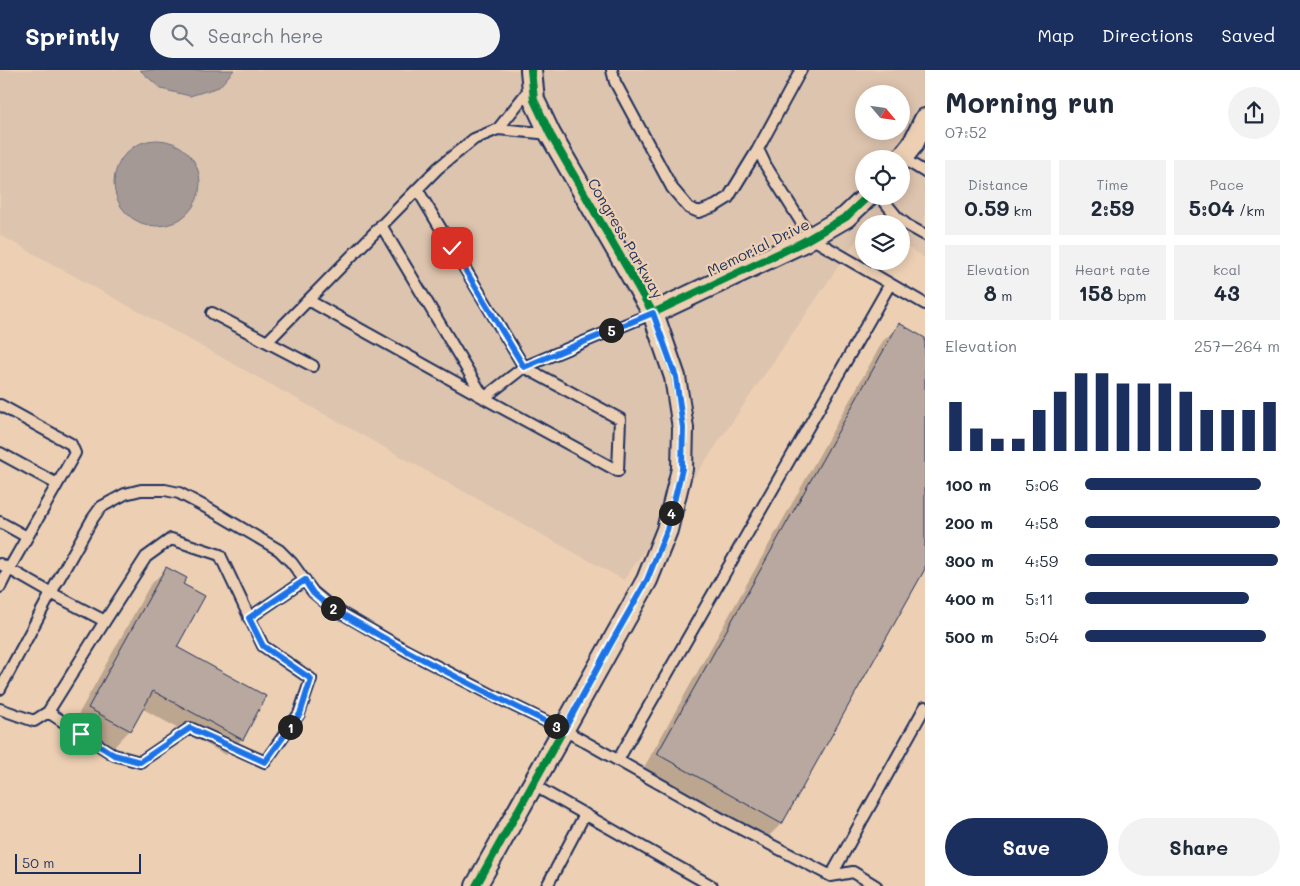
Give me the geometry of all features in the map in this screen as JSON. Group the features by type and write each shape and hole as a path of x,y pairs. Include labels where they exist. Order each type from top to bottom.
{"street":[{"name":"Congress Parkway","path":"476,886 647,580 667,530 682,469 683,428 676,377 653,313 550,134 534,100 532,78"},
{"path":"908,150 925,119"},
{"name":"Memorial Drive","path":"653,313 811,238 846,217 859,205"}],"lane":[{"path":"612,70 616,82 672,188 689,208 699,212 715,206 728,198 758,149 801,70"},
{"path":"498,129 532,78"},
{"path":"267,342 438,168 474,139 498,129 550,134"},
{"path":"758,149 766,166 811,238 925,304"},
{"path":"910,163 925,172"},
{"path":"308,300 618,470 620,419 524,367 417,189"},
{"path":"887,205 897,217 925,236"},
{"path":"381,225 484,398"},
{"path":"618,760 890,284"},
{"path":"212,313 313,366"},
{"path":"484,398 524,367 653,313"},
{"path":"0,404 71,444 75,452 27,538 5,567 0,587"},
{"path":"0,453 57,484"},
{"path":"0,689 51,593 101,507 125,494 141,490 166,490 179,493 279,550 292,563 312,592 331,607 390,641 498,698 564,730 722,819 831,876 853,872 876,886"},
{"path":"0,522 27,538"},
{"path":"0,709 34,720 48,712 146,557 171,539 220,555 263,646 311,679 300,714 265,762 190,728 140,762 114,755 48,712"},
{"path":"5,567 105,621"},
{"path":"249,618 305,580"},
{"path":"831,876 925,707"},
{"path":"533,785 712,886"},
{"path":"547,886 585,814"}],"shaded area":[{"path":"0,70 925,70 925,258 910,249 910,215 855,215 855,242 624,580 0,235"},
{"path":"140,70 234,70 219,87 190,96 161,89"},
{"path":"157,140 174,143 188,152 197,166 200,183 197,200 188,214 174,223 157,226 140,223 126,214 117,200 114,183 117,166 126,152 140,143"}],"building":[{"path":"899,323 925,338 925,569 782,824 657,754"},
{"path":"166,567 187,578 183,584 205,596 177,647 266,696 243,740 153,691 131,731 88,708"}],"cycle path":[{"path":"476,886 647,580 667,530 682,469 683,428 675,377 653,313 550,134 534,100 531,70"},
{"path":"653,313 803,242 846,217 859,205"}],"route":[{"path":"81,734 114,755 140,762 190,728 265,762 300,714 311,679 263,646 249,618 305,580 312,592 331,607 407,651 564,730 647,580 667,530 682,469 683,428 676,377 653,313 524,367 452,248"}]}
